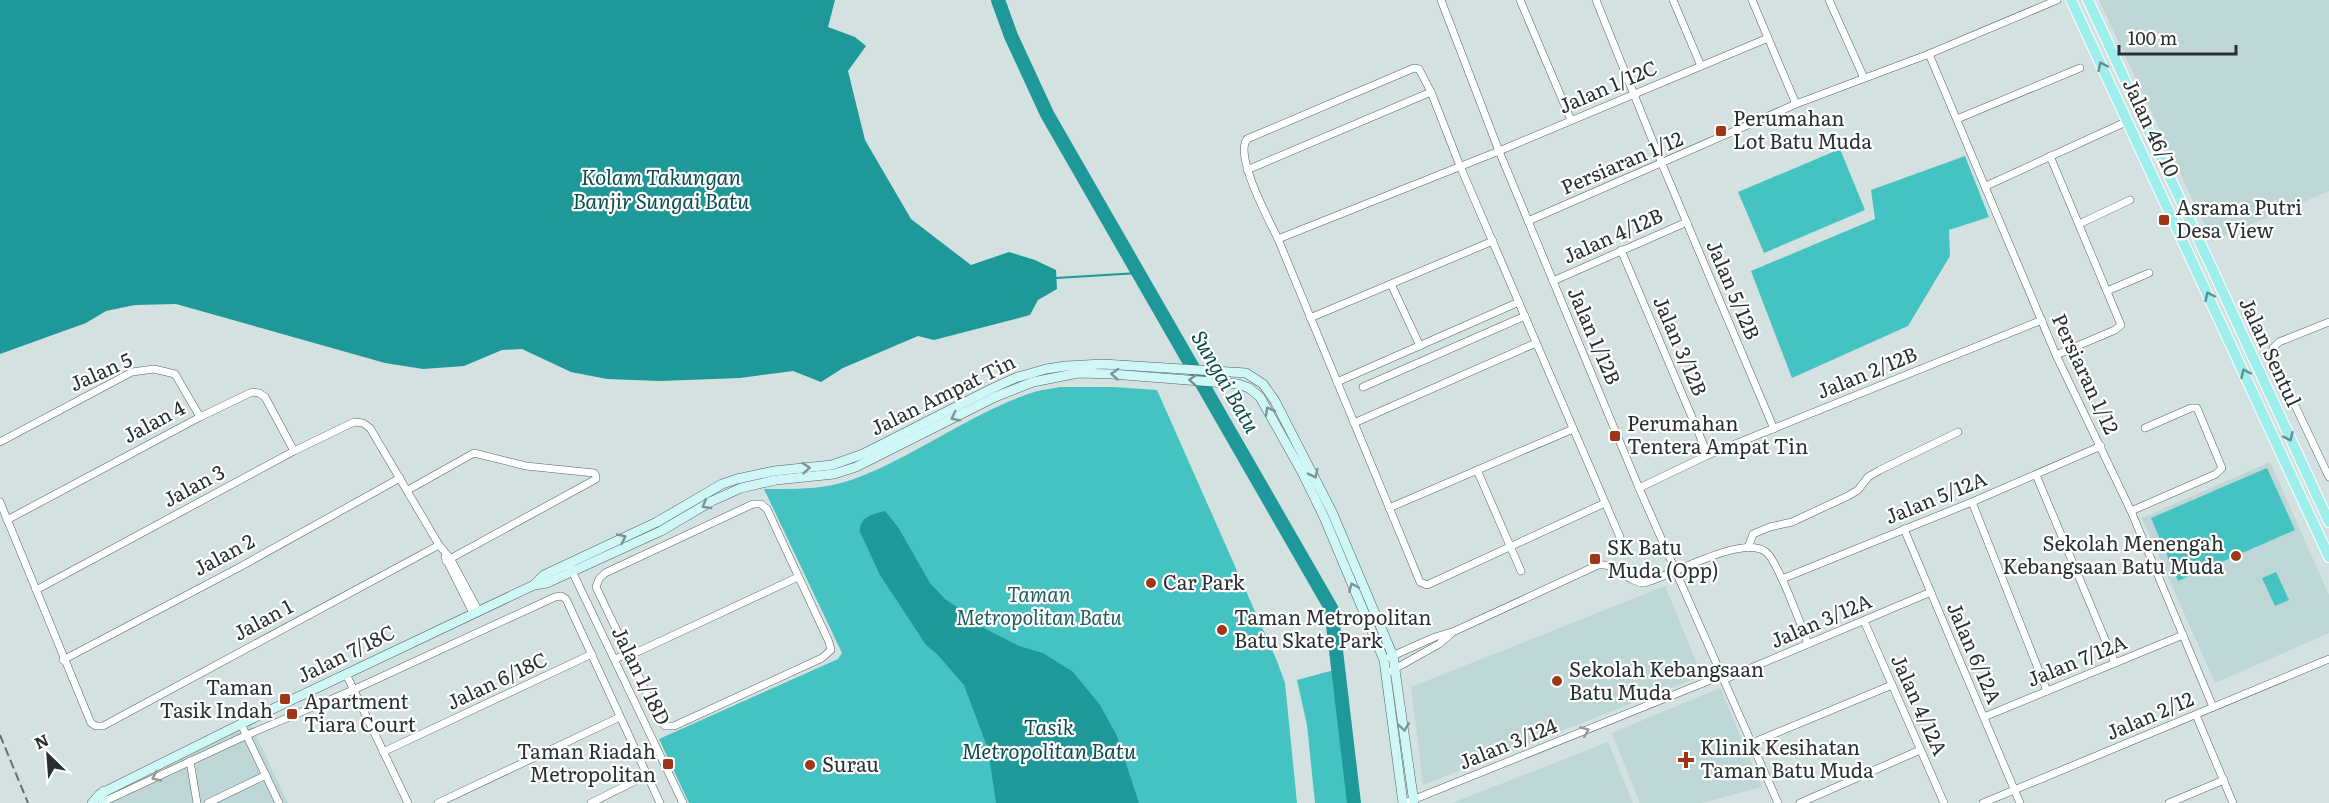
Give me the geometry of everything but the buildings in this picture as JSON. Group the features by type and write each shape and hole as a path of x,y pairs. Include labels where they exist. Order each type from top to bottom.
{"main road":[{"name":"Jalan 46/10","path":"2071,0 2182,238"},
{"name":"Jalan 46/10","path":"2088,0 2179,197"},
{"name":"Jalan Sentul","path":"2179,197 2329,522"},
{"name":"Jalan Sentul","path":"2182,238 2329,557"}],"street":[{"name":"Jalan 1/12B","path":"1441,0 1499,151 1639,488 1778,803"},
{"path":"1520,0 1571,120"},
{"name":"Jalan 5/12B","path":"1596,0 1662,164 1774,429"},
{"path":"1673,0 1701,66"},
{"path":"1752,0 1796,104"},
{"path":"1829,0 1864,78"},
{"name":"Persiaran 1/12","path":"1528,221 1796,104 1929,54 2057,0"},
{"name":"Jalan 1/12C","path":"1278,239 1499,151 1768,38"},
{"name":"Persiaran 1/12","path":"1929,54 2056,355 2131,511 2213,708"},
{"path":"1605,503 1424,584 1420,582 1278,239 1247,170 1243,150 1247,139 1403,72 1414,68 1419,69 1431,92 1460,166 1620,537"},
{"path":"1957,119 2080,68"},
{"path":"1247,170 1431,92"},
{"path":"1986,186 2128,120"},
{"path":"2050,156 2121,325 2115,330 2056,355"},
{"path":"2079,224 2130,200"},
{"name":"Jalan 4/12B","path":"1553,281 1687,222"},
{"path":"1310,318 1492,241"},
{"name":"Jalan 3/12B","path":"1621,250 1708,455"},
{"path":"2108,291 2149,273"},
{"path":"1391,284 1420,346"},
{"path":"1337,382 1519,302"},
{"path":"1363,387 1525,316"},
{"name":"Jalan 2/12B","path":"1639,488 1708,455 2042,320"},
{"path":"2329,322 2279,342 2273,348 2274,362 2329,477"},
{"path":"1433,340 1439,354"},
{"path":"1354,423 1536,342"},
{"name":"Jalan Ampat Tin","path":"571,568 722,484 748,475 843,462 1015,378 1103,364 1164,368 1220,377 1244,385 1263,400 1324,517 1388,658 1409,802"},
{"name":"Jalan 5","path":"0,442 132,372 154,369 175,374 200,417"},
{"name":"Jalan Ampat Tin","path":"571,568 661,531 712,501 753,484 827,475 856,467 1018,387 1067,370 1166,378 1220,377"},
{"name":"Jalan 4","path":"8,520 200,417 252,392 265,397 294,451"},
{"path":"2131,511 2216,474 2222,468 2197,408 2191,408 2145,428"},
{"name":"Jalan 3","path":"36,590 294,451 354,422 363,423 370,428 400,478"},
{"path":"1389,508 1573,429"},
{"path":"1748,548 1753,534 1760,530 1792,522 1848,496 1880,470 1958,432"},
{"name":"Jalan 5/12A","path":"1782,579 1972,502 2101,446"},
{"path":"408,490 474,453 526,466 594,473 596,479 447,558"},
{"path":"1477,470 1521,571"},
{"path":"2036,475 2115,663"},
{"path":"400,478 475,611"},
{"name":"Jalan 2","path":"63,660 238,568 400,478"},
{"path":"0,502 63,660"},
{"path":"1972,502 2048,691"},
{"path":"753,504 761,504 767,509 831,650 822,658 674,726 665,726 660,721 630,655 596,587 599,579 605,573 753,504"},
{"name":"Jalan 6/12A","path":"1904,529 2020,803"},
{"name":"Jalan 1","path":"63,660 91,723 103,726 439,545"},
{"path":"1388,658 1435,637 1455,631 1598,565 1611,567 1638,583 1651,581 1718,554 1748,548 1768,553 1782,579 1808,644"},
{"path":"534,585 547,583 571,568"},
{"name":"Jalan 7/18C","path":"92,803 96,796 104,791 475,611 534,585 543,575 571,568"},
{"name":"Jalan 1/18D","path":"571,568 683,803"},
{"path":"616,662 798,577"},
{"name":"Jalan 3/12A","path":"1724,678 1931,592"},
{"name":"Jalan 7/18C","path":"354,690 561,596 566,599 592,654"},
{"name":"Jalan 4/12A","path":"1864,621 1944,803"},
{"path":"1391,671 1439,644 1455,631"},
{"name":"Jalan 7/12A","path":"1984,717 2183,634"},
{"path":"592,654 660,803"},
{"name":"Jalan 6/18C","path":"383,752 592,654"},
{"name":"Jalan 2/12","path":"1983,803 2329,659"},
{"path":"346,674 408,803"},
{"name":"Jalan 3/124","path":"1409,802 1724,678"},
{"path":"1752,743 1892,685"},
{"path":"104,791 103,802 247,735 354,690"},
{"path":"2196,715 2233,803"},
{"path":"438,803 620,717"},
{"path":"241,724 279,803"},
{"path":"1800,803 1920,750"},
{"path":"190,761 197,803"},
{"path":"208,803 266,775"},
{"path":"591,803 647,775"},
{"path":"2169,803 2224,780"}],"shaded area":[{"path":"2099,0 2329,0 2329,191 2212,241"},
{"name":"Sekolah Menengah Kebangsaan Batu Muda","path":"2270,462 2329,595 2329,633 2215,683 2142,518"},
{"name":"Sekolah Kebangsaan Batu Muda","path":"1665,586 1702,676 1423,785 1411,687"},
{"name":"Klinik Kesihatan Taman Batu Muda","path":"1720,688 1762,787 1702,803 1640,803 1612,733"},
{"path":"251,725 288,803 92,803"},
{"path":"1608,742 1633,803 1452,803"}],"green space":[{"path":"1840,149 1865,210 1764,253 1738,192"},
{"path":"1965,156 1989,217 1949,230 1950,256 1908,326 1792,378 1751,271 1875,219 1871,190"},
{"name":"Taman Metropolitan Batu","path":"1060,387 1157,390 1285,683 1297,803 689,803 659,739 838,659 842,653 764,489 819,487 851,480 896,460 1005,403 1032,393"},
{"path":"2267,468 2295,530 2178,581 2151,518"},
{"path":"2276,572 2289,600 2275,606 2262,578"},
{"path":"1334,670 1348,803 1315,803 1307,725 1297,680"}],"water":[{"name":"Kolam Takungan Banjir Sungai Batu","path":"0,0 835,0 828,27 855,37 866,46 848,71 865,140 911,219 971,265 1009,252 1035,260 1056,270 1057,289 1038,300 1030,315 934,340 918,336 843,368 821,382 793,371 740,378 660,381 607,379 571,372 522,349 502,350 464,366 423,369 385,363 176,304 135,305 106,311 86,323 0,354"},
{"name":"Tasik Metropolitan Batu","path":"885,511 898,527 930,583 945,599 980,626 1019,646 1043,653 1073,672 1100,705 1117,736 1139,803 996,803 988,749 964,685 926,645 880,575 860,532 864,520"}],"waterway":[{"name":"Sungai Batu","path":"998,0 1011,36 1047,114 1331,608 1354,803"},
{"path":"1056,278 1138,273"}],"railway":[{"path":"0,735 28,803"}],"place":[{"name":"Perumahan Lot Batu Muda","path":"1721,131"},
{"name":"Asrama Putri Desa View","path":"2164,220"},
{"name":"Perumahan Tentera Ampat Tin","path":"1615,436"},
{"name":"Sekolah Menengah Kebangsaan Batu Muda","path":"2236,556"},
{"name":"SK Batu Muda (Opp)","path":"1595,559"},
{"name":"Car Park","path":"1151,583"},
{"name":"Taman Metropolitan Batu Skate Park","path":"1222,630"},
{"name":"Sekolah Kebangsaan Batu Muda","path":"1557,681"},
{"name":"Taman Tasik Indah","path":"285,699"},
{"name":"Apartment Tiara Court","path":"292,714"},
{"name":"Klinik Kesihatan Taman Batu Muda","path":"1686,760"},
{"name":"Taman Riadah Metropolitan","path":"668,764"},
{"name":"Surau","path":"810,765"}]}
